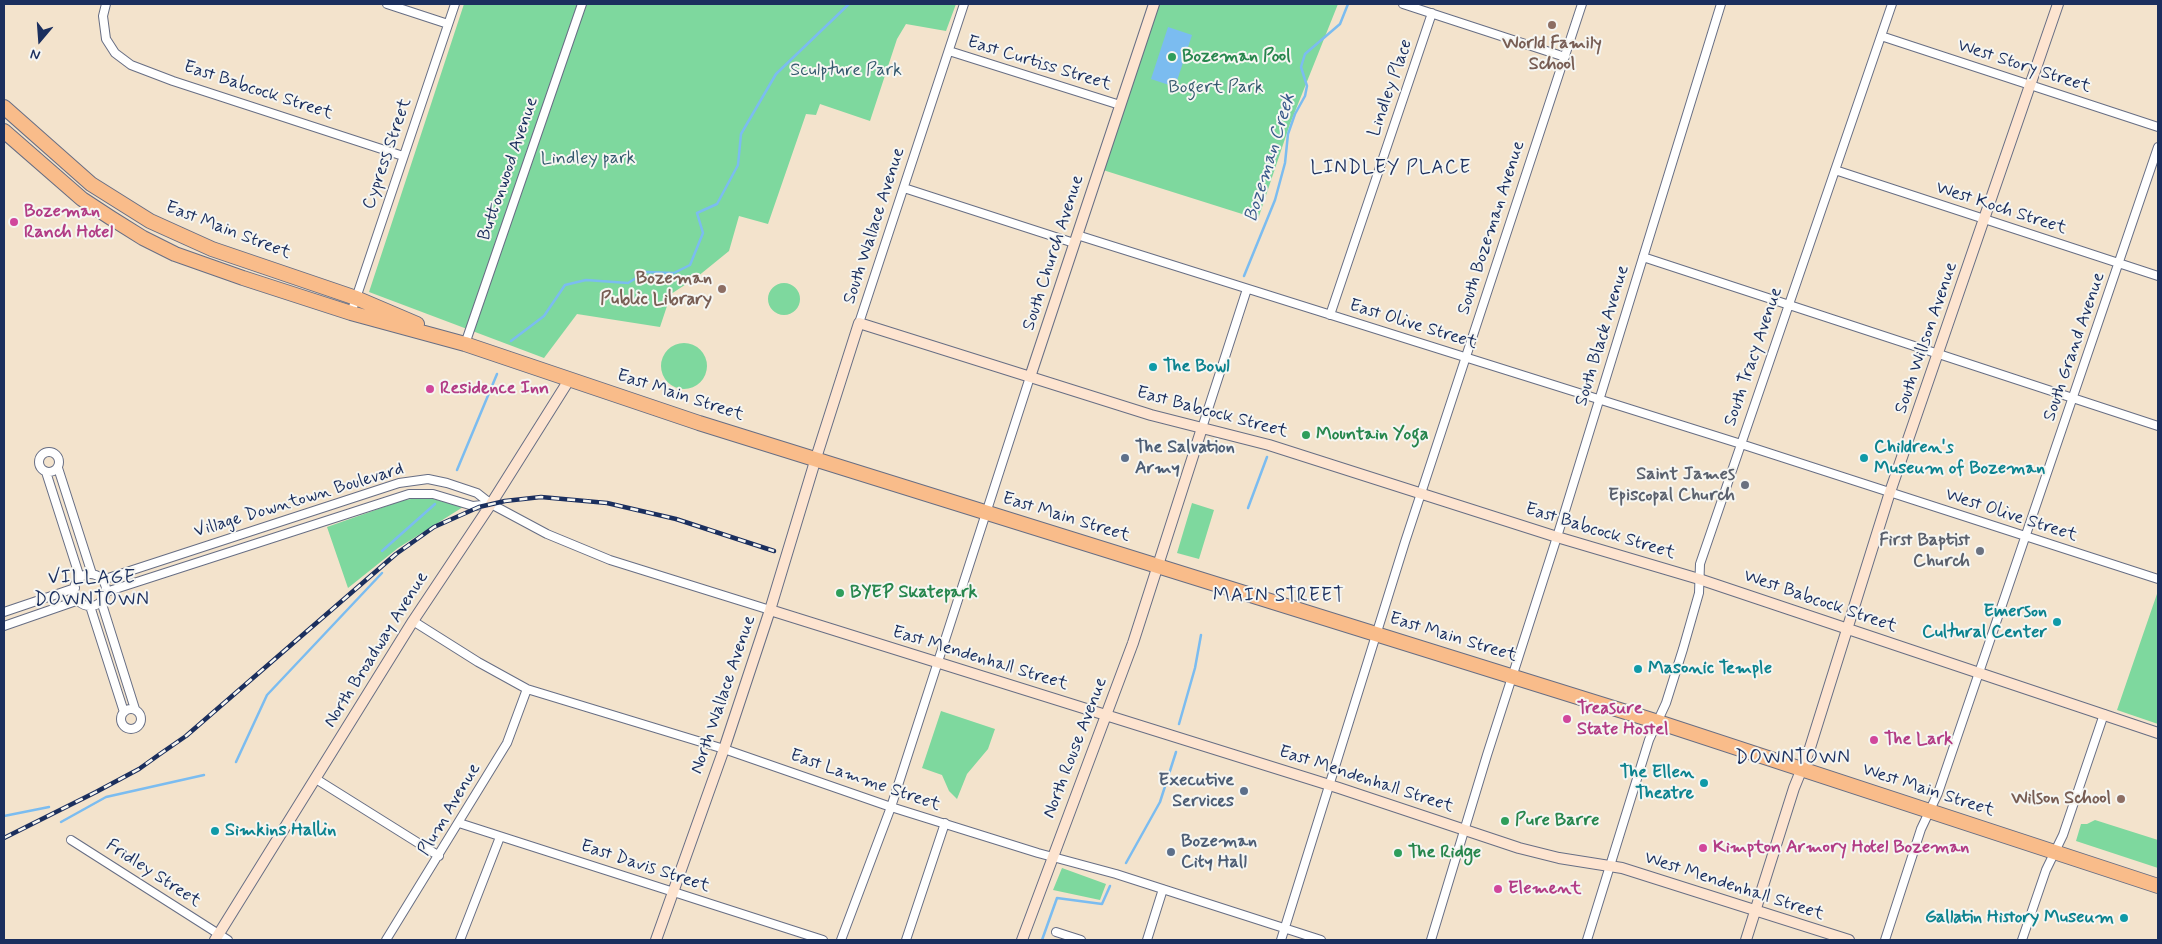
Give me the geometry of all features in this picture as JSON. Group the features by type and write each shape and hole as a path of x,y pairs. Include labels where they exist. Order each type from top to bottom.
{"highway":[{"name":"East Main Street","path":"4,108 91,184 150,221 216,250 356,298 465,344 699,423 1658,722"},
{"name":"East Main Street","path":"4,131 82,198 144,238 175,254 351,313 465,344"},
{"name":"West Main Street","path":"1658,722 2158,886"}],"street":[{"name":"East Babcock Street","path":"106,4 103,25 110,46 121,59 146,72 403,156"},
{"path":"387,4 448,24"},
{"name":"Cypress Street","path":"351,313 455,4"},
{"name":"Buttonwood Avenue","path":"465,344 582,4"},
{"name":"South Wallace Avenue","path":"816,458 964,4"},
{"name":"South Church Avenue","path":"841,940 891,807 1030,377 1154,4"},
{"path":"1403,4 1565,57"},
{"name":"South Bozeman Avenue","path":"1281,940 1421,493 1582,4"},
{"name":"South Black Avenue","path":"1431,940 1721,4"},
{"name":"South Tracy Avenue","path":"1587,940 1650,740 1666,703 1683,649 1699,593 1700,564 1892,4"},
{"name":"South Willson Avenue","path":"1746,940 1794,788 1803,769 1890,492 1986,219 2058,4"},
{"name":"Lindley Place","path":"1330,315 1432,13"},
{"name":"West Story Street","path":"1881,36 2158,126"},
{"name":"East Curtiss Street","path":"949,51 1120,105"},
{"name":"South Grand Avenue","path":"1885,940 1920,829 1938,793 2158,147"},
{"name":"West Koch Street","path":"1835,170 2158,276"},
{"name":"East Olive Street","path":"904,188 1247,289 1740,444"},
{"path":"1643,257 2158,426"},
{"path":"1202,428 1247,289"},
{"name":"East Babcock Street","path":"860,323 1151,415 1270,445 1557,537 1699,579"},
{"name":"North Broadway Avenue","path":"221,938 413,621 491,504 569,380"},
{"name":"North Rouse Avenue","path":"1022,940 1133,642 1202,428"},
{"name":"West Olive Street","path":"1740,444 2157,579"},
{"path":"80,578 46,472 41,468 39,461 44,453 51,452 57,455 60,462 58,468 92,574 102,580 106,592 101,601 90,606"},
{"name":"North Wallace Avenue","path":"656,940 724,750 770,610 816,458"},
{"path":"46,472 52,472 58,468"},
{"name":"Village Downtown Boulevard","path":"102,580 409,480 447,483 477,493 491,504"},
{"name":"Village Downtown Boulevard","path":"106,592 409,494 433,494 473,506 491,504"},
{"name":"East Mendenhall Street","path":"491,504 547,534 610,560 1330,785 1519,848 1559,858 1610,866"},
{"path":"2157,579 2158,570"},
{"path":"4,612 74,588 80,578 92,574"},
{"name":"West Babcock Street","path":"1699,579 2158,732"},
{"path":"74,588 78,600 90,606 124,712 122,722 126,727 133,729 139,726 142,719 140,713 135,709 101,601"},
{"path":"4,626 78,600"},
{"name":"East Lamme Street","path":"413,621 470,657 527,689 724,750 891,807 1163,889 1321,940"},
{"name":"Plum Avenue","path":"386,940 507,742 527,689"},
{"path":"124,712 129,709 135,709"},
{"path":"2022,940 2046,870 2063,835 2104,714"},
{"path":"316,779 439,856"},
{"name":"East Davis Street","path":"459,823 823,940"},
{"path":"906,940 945,824"},
{"path":"460,940 500,836"},
{"name":"Fridley Street","path":"71,840 221,938"},
{"name":"West Mendenhall Street","path":"1610,866 1622,868 1849,940"},
{"path":"1147,940 1163,889"},
{"path":"1056,932 1081,940"}],"green space":[{"name":"Lindley park","path":"464,4 956,4 946,31 906,24 897,39 870,121 820,104 816,115 806,114 768,224 739,216 729,251 697,277 671,294 660,327 577,314 544,358 369,292"},
{"name":"Bogert Park","path":"1158,4 1338,4 1290,124 1258,219 1103,170"},
{"path":"784,283 790,284 795,288 799,293 799,305 795,310 790,314 784,315 778,314 773,310 769,305 768,299 769,293 773,288 778,284"},
{"path":"679,343 689,343 701,349 706,357 706,375 701,383 693,388 679,389 671,386 664,379 661,371 661,361 664,353 671,346"},
{"path":"426,497 463,507 398,548 348,588 327,527 404,500"},
{"path":"1192,503 1214,510 1199,559 1177,553"},
{"path":"2158,591 2158,724 2117,710"},
{"path":"941,711 995,729 988,749 967,774 957,799 949,791 942,775 922,768"},
{"path":"2095,820 2158,840 2158,868 2076,841 2081,824 2087,824"},
{"path":"1062,868 1106,884 1100,900 1053,890"}],"water":[{"name":"Bozeman Pool","path":"1168,27 1192,35 1175,87 1151,79"}],"waterway":[{"path":"511,341 544,316 565,285 586,280 628,283 646,272 674,273 690,265 703,233 697,213 717,204 738,165 741,134 776,74 849,4"},
{"name":"Bozeman Creek","path":"1244,276 1275,200 1285,163 1288,134 1295,114 1305,96 1307,86 1301,67 1305,54 1340,24 1348,4"},
{"path":"457,470 497,374"},
{"name":"Bozeman Creek","path":"1248,508 1267,457"},
{"path":"382,551 435,504"},
{"path":"236,762 267,695 382,573"},
{"name":"Bozeman Creek","path":"1179,724 1195,668 1201,635"},
{"name":"Bozeman Creek","path":"1126,863 1160,802 1176,752"},
{"path":"61,822 106,797 204,775"},
{"path":"4,816 49,807"},
{"name":"Bozeman Creek","path":"1042,940 1057,898 1102,904 1110,886"}],"railway":[{"path":"4,838 139,769 186,736 396,554 434,527 479,507 505,501 541,497 607,503 676,519 774,551"}],"place":[{"name":"World Family School","path":"1552,25"},
{"name":"Bozeman Pool","path":"1172,57"},
{"name":"Bozeman Ranch Hotel","path":"14,222"},
{"name":"Bozeman Public Library","path":"722,289"},
{"name":"The Bowl","path":"1153,367"},
{"name":"Residence Inn","path":"430,389"},
{"name":"Mountain Yoga","path":"1306,435"},
{"name":"The Salvation Army","path":"1125,458"},
{"name":"Children's Museum of Bozeman","path":"1864,458"},
{"name":"Saint James Episcopal Church","path":"1745,485"},
{"name":"First Baptist Church","path":"1980,551"},
{"name":"BYEP Skatepark","path":"840,593"},
{"name":"Emerson Cultural Center","path":"2057,622"},
{"name":"Masonic Temple","path":"1638,669"},
{"name":"Treasure State Hostel","path":"1567,719"},
{"name":"The Lark","path":"1874,740"},
{"name":"The Ellen Theatre","path":"1704,783"},
{"name":"Executive Services","path":"1244,791"},
{"name":"Wilson School","path":"2121,799"},
{"name":"Pure Barre","path":"1505,821"},
{"name":"Simkins Hallin","path":"215,831"},
{"name":"Kimpton Armory Hotel Bozeman","path":"1703,848"},
{"name":"Bozeman City Hall","path":"1171,852"},
{"name":"The Ridge","path":"1398,853"},
{"name":"Element","path":"1498,889"},
{"name":"Gallatin History Museum","path":"2124,918"}],"district":[{"name":"LINDLEY PLACE","path":"1391,169"},
{"name":"VILLAGE DOWNTOWN","path":"92,590"},
{"name":"MAIN STREET","path":"1279,597"},
{"name":"DOWNTOWN","path":"1793,759"}],"park label":[{"name":"Sculpture Park","path":"846,71"}]}
